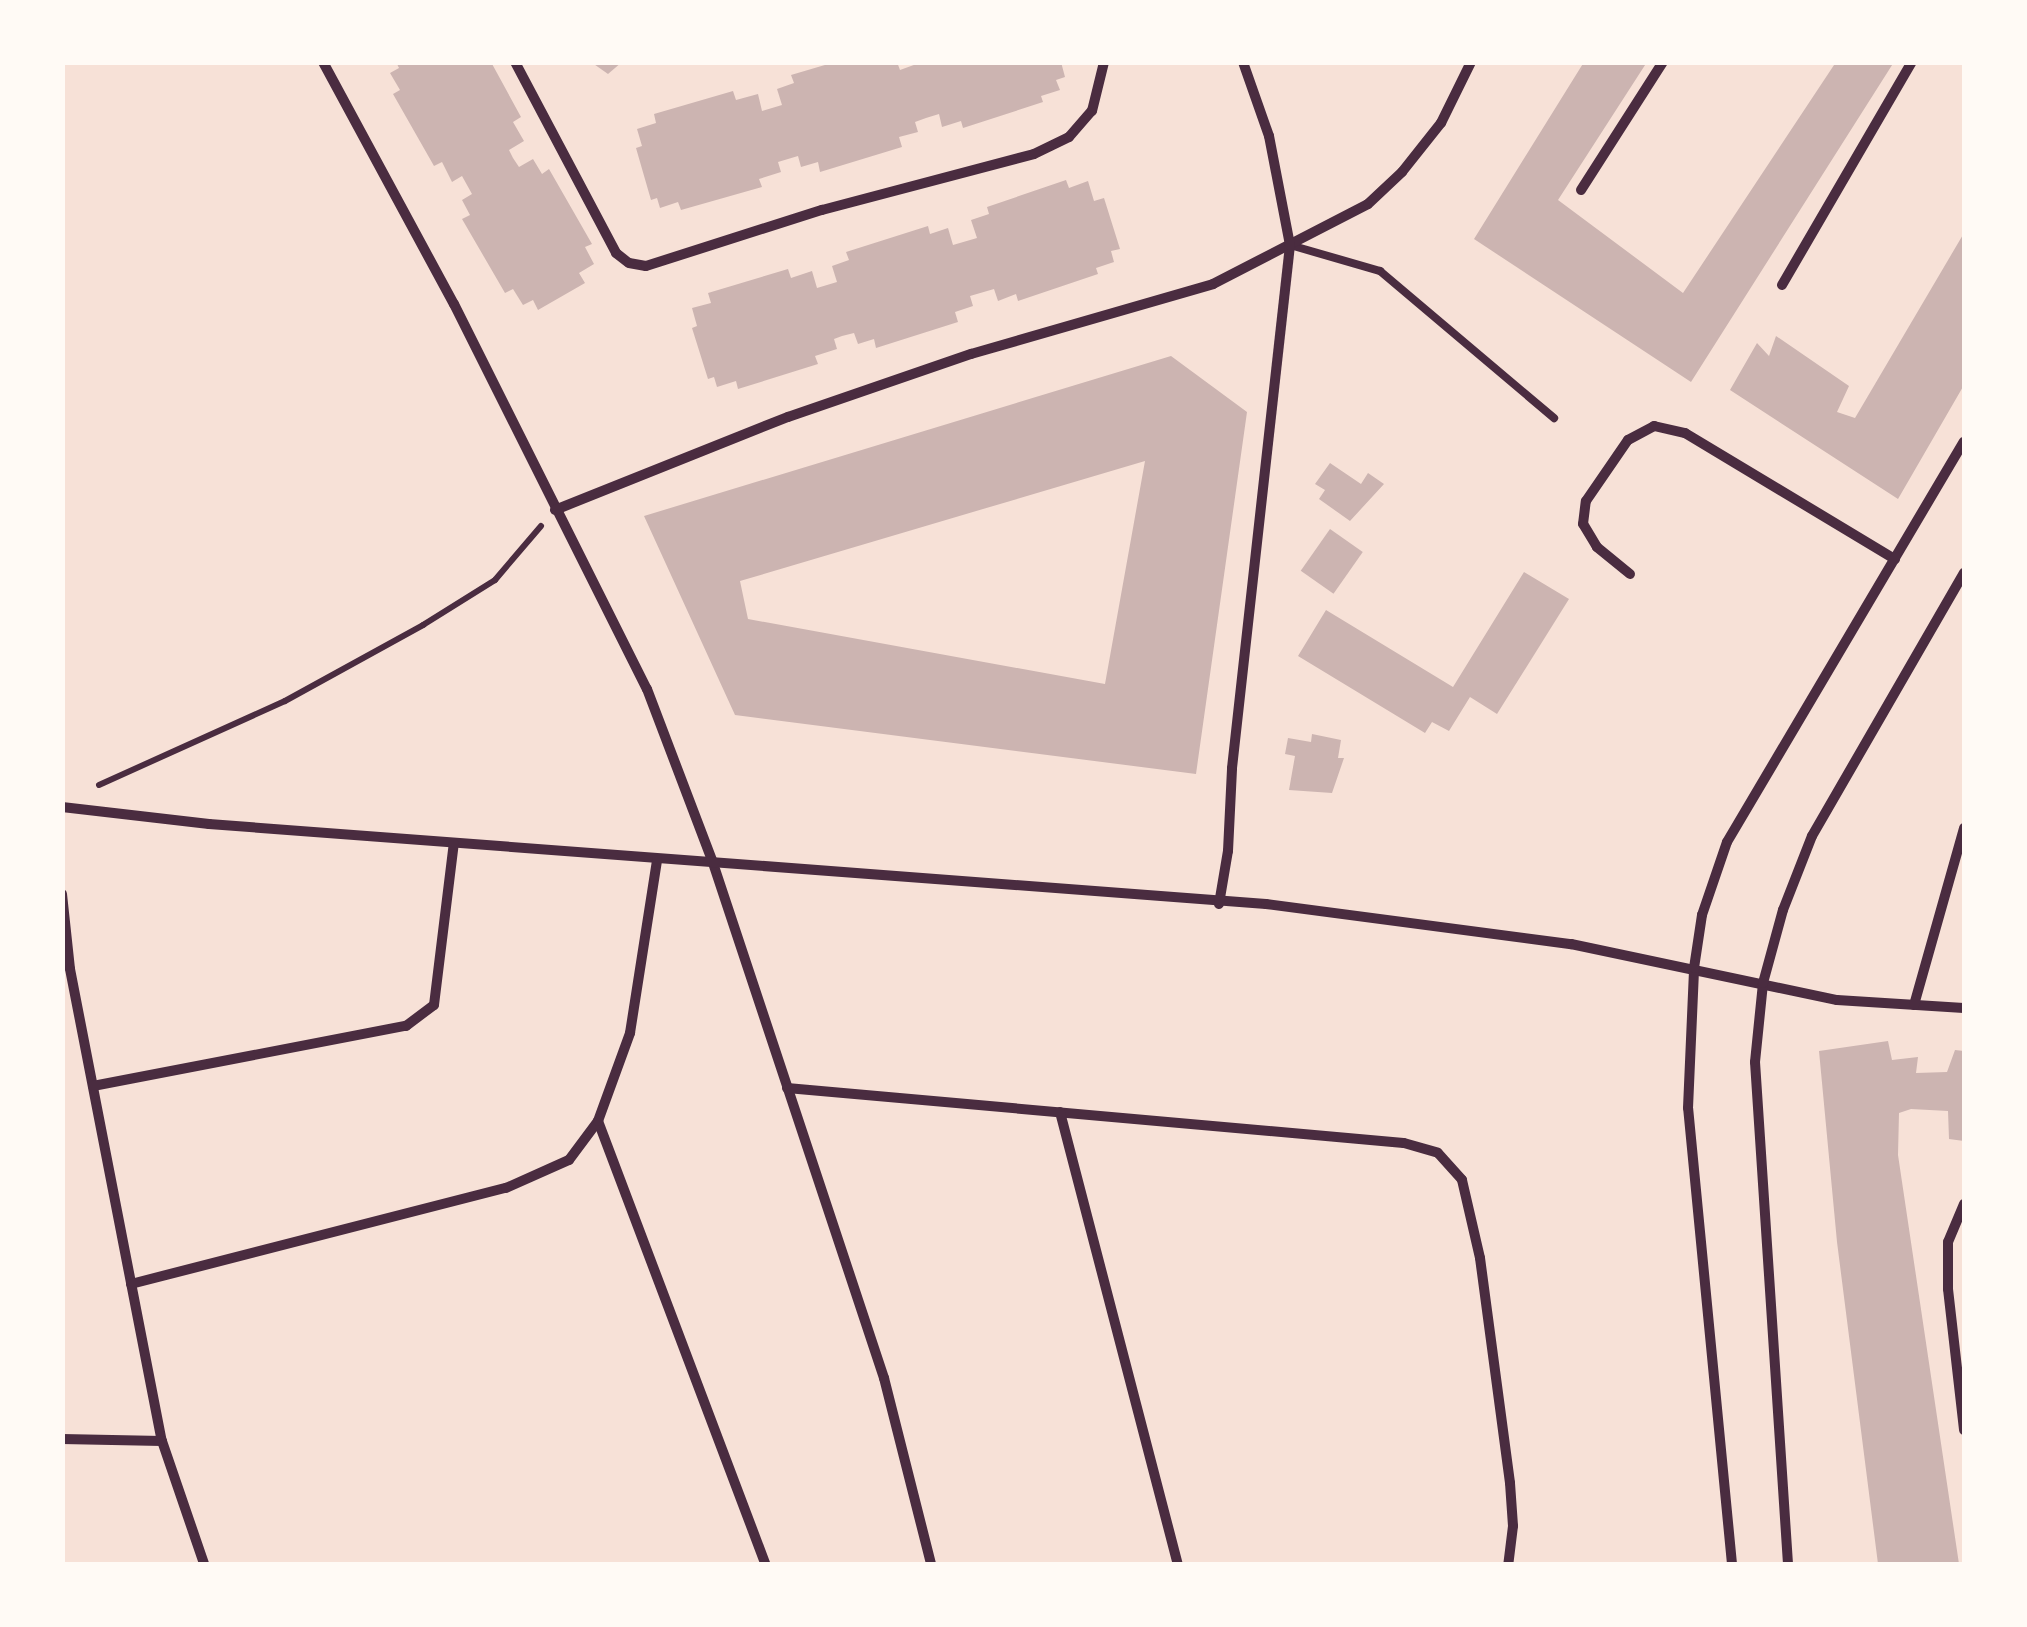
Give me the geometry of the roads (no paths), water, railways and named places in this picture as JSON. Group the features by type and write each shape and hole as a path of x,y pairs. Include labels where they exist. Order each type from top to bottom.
{"street":[{"path":"323,62 454,304 647,689 713,863 884,1378 931,1564"},
{"path":"515,62 616,253 629,263 646,266 822,210 1034,154 1069,136 1092,112 1104,62"},
{"path":"1219,904 1228,851 1232,768 1290,245 1269,136 1243,62"},
{"path":"554,510 971,354 1213,284 1368,204 1402,172 1441,122 1471,62"},
{"path":"1581,190 1663,62"},
{"path":"1782,286 1912,62"},
{"path":"1630,574 1597,546 1583,524 1586,501 1628,440 1654,426 1685,433 1895,558"},
{"path":"1732,1564 1688,1108 1694,968 1702,915 1727,842 1964,442"},
{"path":"1788,1564 1755,1062 1763,983 1783,910 1812,836 1964,572"},
{"path":"62,807 657,860 866,871 1219,904 1266,904 1571,944 1837,1000 1964,1008"},
{"path":"1914,1005 1964,828"},
{"path":"93,1086 406,1026 434,1005 454,843"},
{"path":"131,1284 506,1188 569,1160 598,1121 630,1033 657,860"},
{"path":"62,894 66,969 93,1086 162,1441 204,1564"},
{"path":"787,1088 1404,1143 1438,1153 1454,1167 1471,1210 1480,1258 1510,1483 1513,1526 1508,1564"},
{"path":"1060,1112 1178,1564"},
{"path":"598,1121 766,1564"},
{"path":"1964,1204 1948,1242 1948,1273 1964,1430"},
{"path":"62,1439 162,1441"}],"lane":[{"path":"1290,245 1380,271 1554,418"}]}
